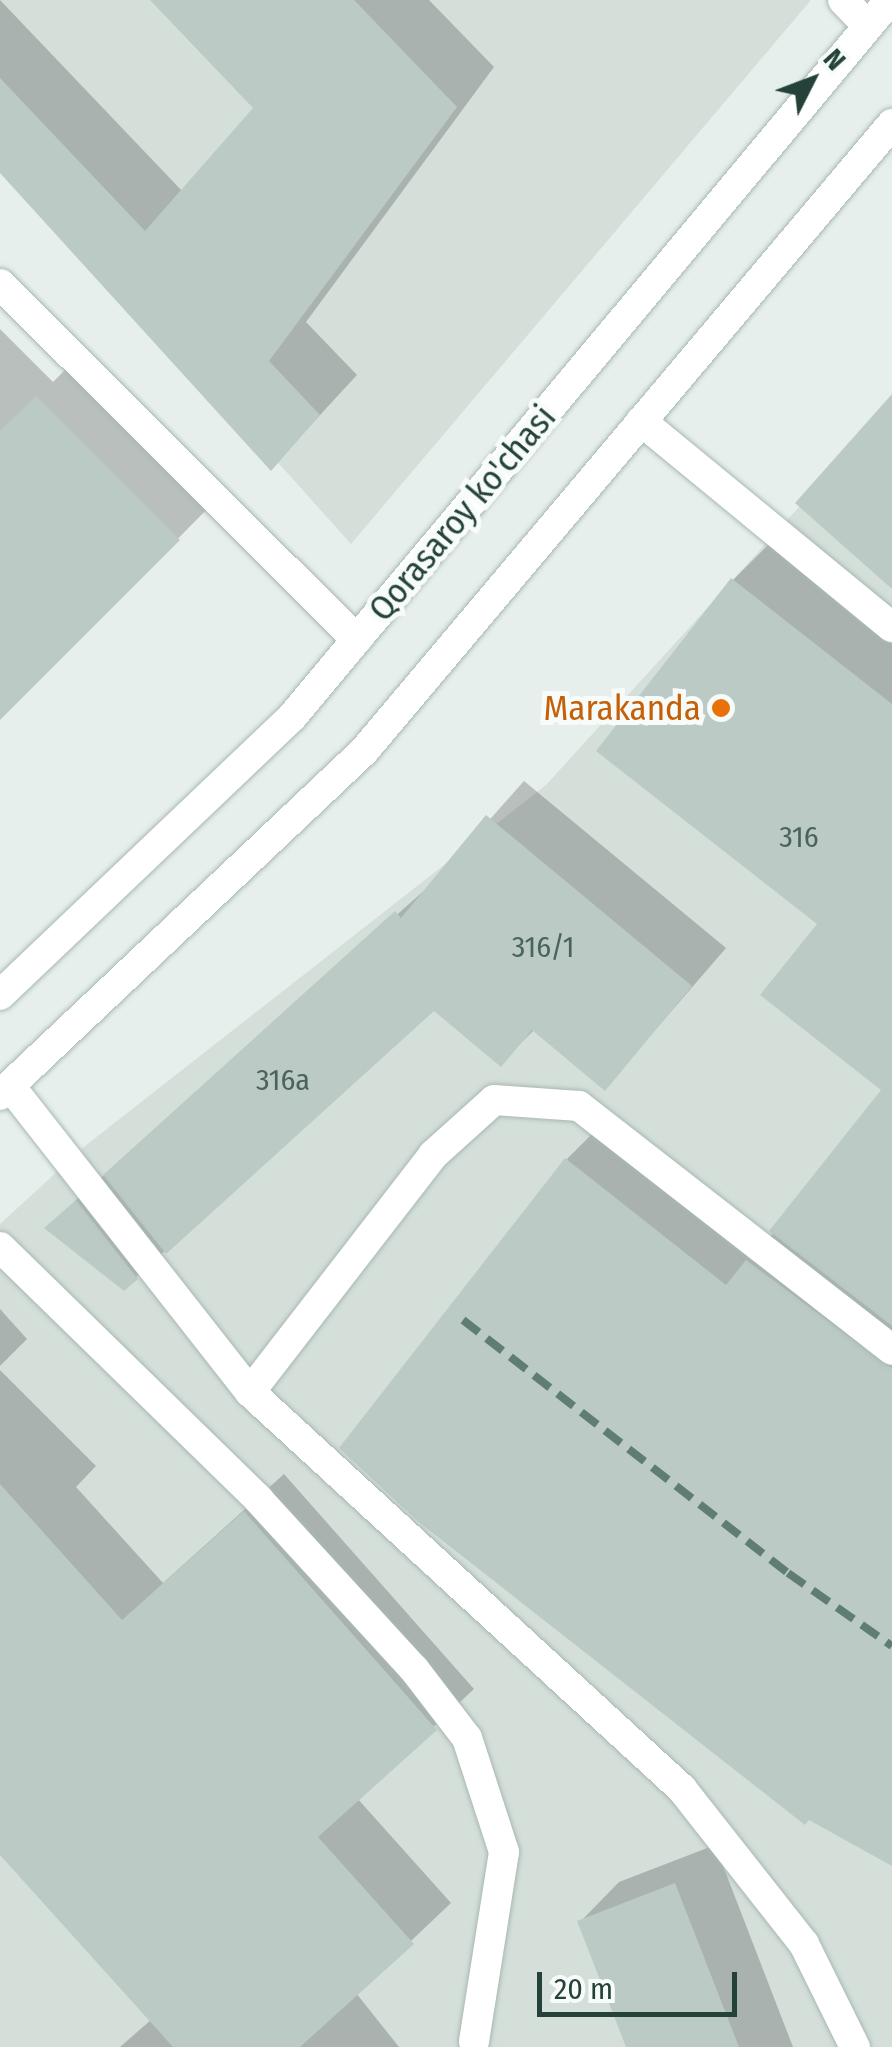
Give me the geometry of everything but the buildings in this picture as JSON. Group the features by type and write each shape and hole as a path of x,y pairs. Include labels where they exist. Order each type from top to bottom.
{"main road":[{"path":"843,0 868,26"},
{"name":"Qorasaroy ko'chasi","path":"0,995 292,717 890,0"},
{"path":"855,2047 804,1944 682,1788 250,1392 5,1090 364,751 892,124"},
{"path":"0,284 356,640"},
{"path":"640,421 892,628"},
{"path":"250,1392 433,1154 494,1100 579,1106 892,1350"},
{"path":"0,1248 258,1499 414,1668 468,1738 504,1852 474,2042"}],"shaded area":[{"path":"0,0 811,0 351,544 0,152"},
{"path":"892,405 892,2047 0,2047 0,1224 85,1146 546,785"}],"railway":[{"path":"463,1320 788,1573 892,1646"}],"place":[{"name":"Marakanda","path":"721,708"}]}
